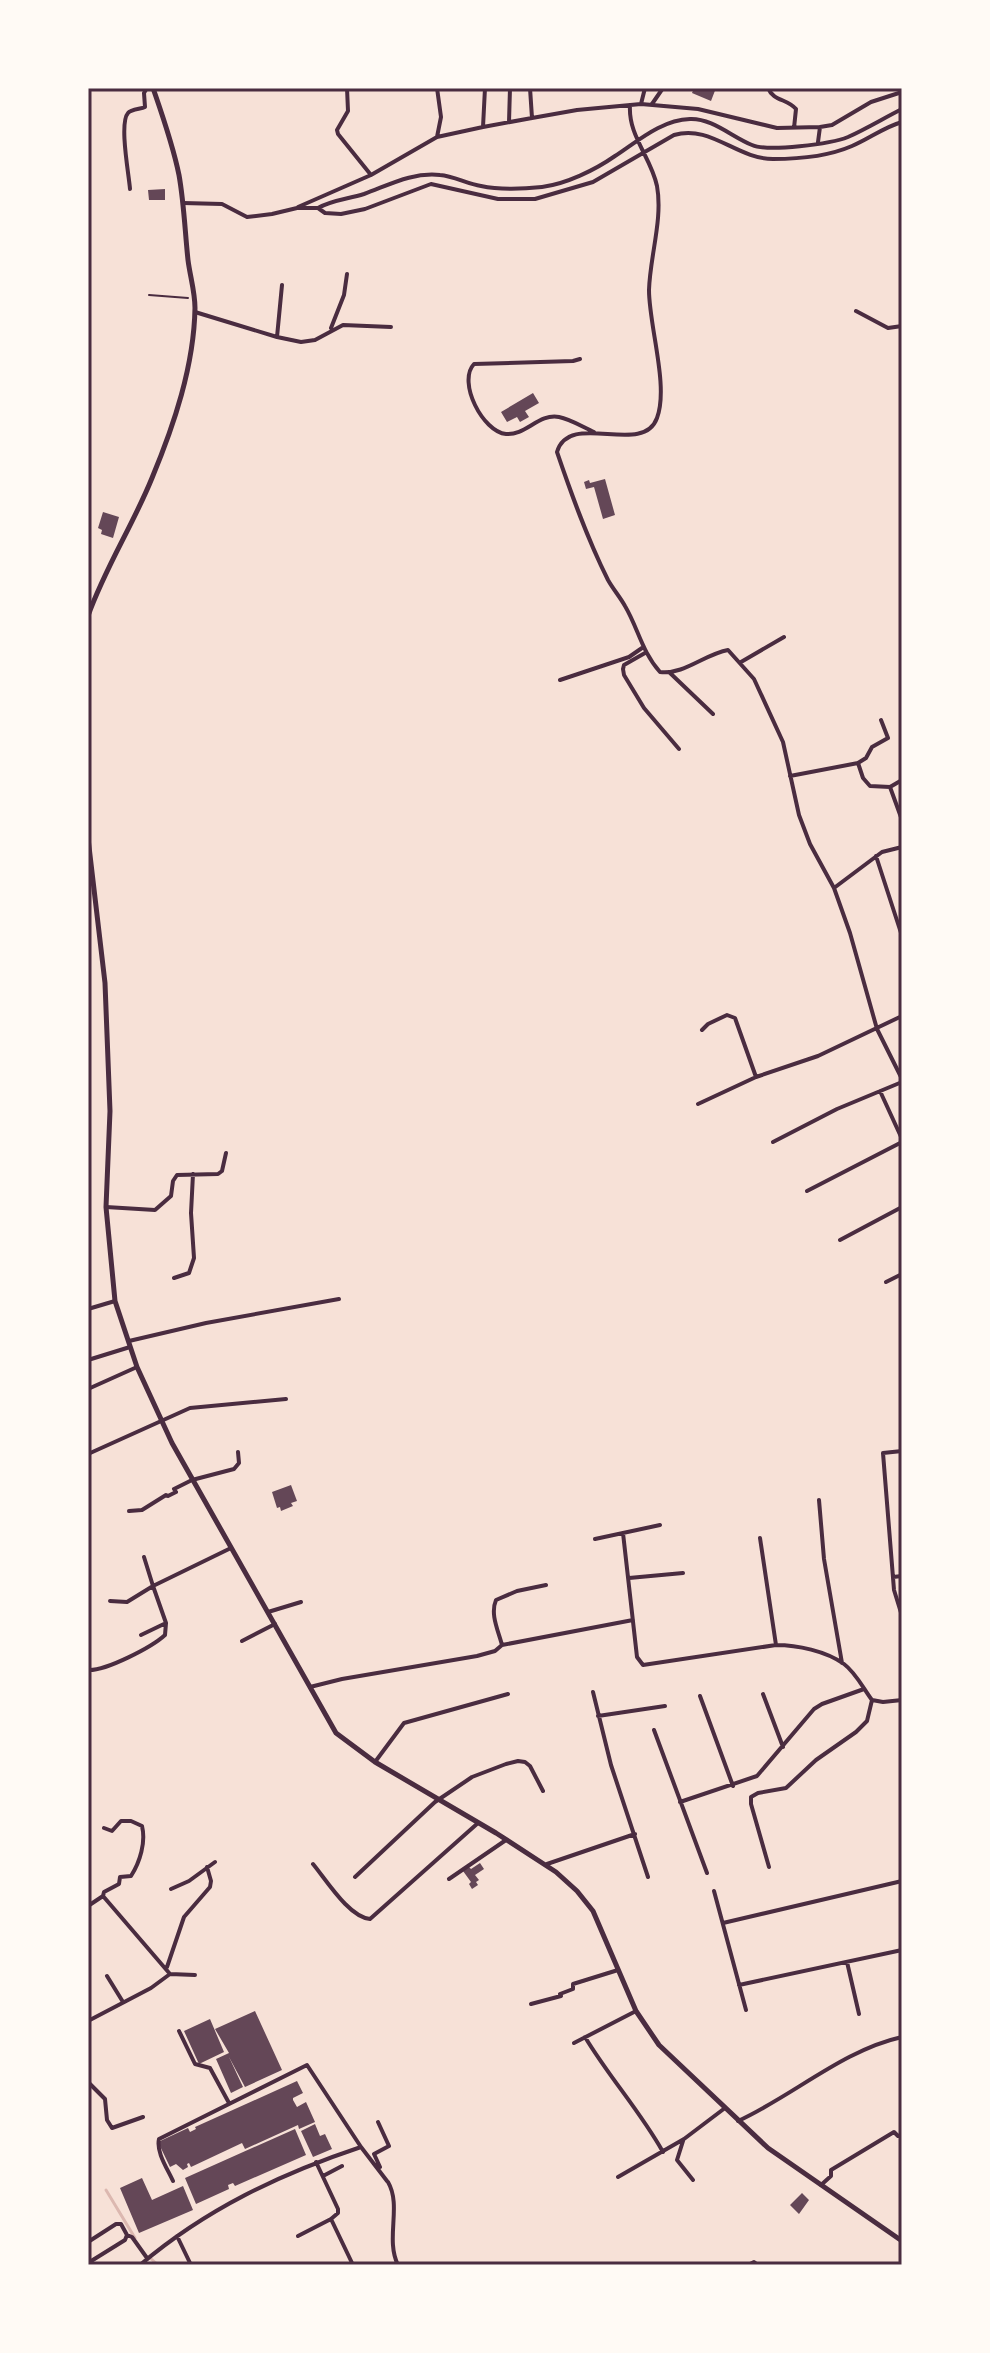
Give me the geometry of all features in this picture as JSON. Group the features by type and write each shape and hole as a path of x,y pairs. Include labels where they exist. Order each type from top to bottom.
{"street":[{"path":"88,616 165,447 188,370 195,312 176,162 150,88 144,93 145,107 131,111 125,119 130,189"},
{"path":"347,88 348,111 337,130 338,134 371,175"},
{"path":"437,88 441,117 437,137"},
{"path":"483,127 485,88"},
{"path":"509,122 510,88"},
{"path":"530,88 532,118"},
{"path":"641,104 645,88"},
{"path":"652,104 663,88"},
{"path":"768,88 773,96 796,109 794,128"},
{"path":"183,203 222,204 247,217 272,214 297,208 371,175 437,137 577,110 652,104 698,109 777,128 820,127 832,125 871,102 902,92"},
{"path":"580,359 474,364 469,369 468,385 475,409 500,433 507,434 545,418 558,416 596,433 614,436 646,431 654,425 658,417 660,388 649,292 658,189 630,120 630,105"},
{"path":"318,208 400,179 427,175 443,175 491,188 544,187 590,170 669,123 691,119 725,130 752,145 771,149 846,138 902,109"},
{"path":"297,208 318,208 333,214 351,213 431,184 498,199 535,199 593,182 674,135 694,132 771,159 792,158 851,147 902,122"},
{"path":"818,142 820,127"},
{"path":"792,147 792,158"},
{"path":"771,149 771,159"},
{"path":"331,330 344,295 347,274"},
{"path":"277,337 282,285"},
{"path":"856,311 888,328 902,326"},
{"path":"195,312 294,341 315,340 343,325 391,327"},
{"path":"596,433 568,436 557,452 586,536 609,582 626,607 644,650 660,672 688,666 728,650 754,679 783,742 804,829 834,888 877,1029 902,1080 773,1142"},
{"path":"88,590 97,592"},
{"path":"741,663 784,637"},
{"path":"560,680 644,650"},
{"path":"644,650 624,665 624,675 644,708 679,749"},
{"path":"669,672 713,714"},
{"path":"790,776 858,763 866,758 872,747 888,738 881,720"},
{"path":"858,763 863,778 870,786 890,787 902,780"},
{"path":"890,787 902,820"},
{"path":"88,838 106,999 110,1111 106,1207 115,1301 137,1367 161,1420 336,1733 375,1762 547,1864 577,1891 593,1911 636,2011 655,2039 768,2148 902,2241"},
{"path":"834,888 882,852 902,847"},
{"path":"876,856 902,936"},
{"path":"702,1030 727,1015 735,1018 756,1077"},
{"path":"698,1104 756,1077 818,1056 902,1016"},
{"path":"807,1191 902,1140 880,1091"},
{"path":"106,1207 155,1210 170,1197 175,1177 220,1172 226,1153"},
{"path":"174,1278 189,1273 194,1258 191,1213 193,1174"},
{"path":"840,1240 902,1207"},
{"path":"886,1282 902,1274"},
{"path":"88,1360 129,1344 206,1323 339,1299"},
{"path":"88,1309 115,1301"},
{"path":"88,1389 137,1367"},
{"path":"88,1454 190,1408 286,1399"},
{"path":"902,1451 883,1453 893,1577 902,1616"},
{"path":"129,1511 142,1510 192,1480 234,1469 239,1463 238,1452"},
{"path":"819,1500 824,1559 842,1663"},
{"path":"595,1539 660,1525"},
{"path":"623,1533 637,1657 643,1665 776,1645 798,1646 842,1663 854,1673 872,1700 902,1700"},
{"path":"760,1538 776,1645"},
{"path":"110,1601 127,1602 231,1548"},
{"path":"88,1670 98,1670 154,1645 165,1635 166,1623 144,1557"},
{"path":"629,1578 683,1573"},
{"path":"893,1577 902,1576"},
{"path":"502,1645 494,1615 496,1600 517,1591 546,1585"},
{"path":"268,1612 301,1602"},
{"path":"310,1687 354,1676 434,1665 486,1654 502,1645 633,1620"},
{"path":"141,1635 166,1623"},
{"path":"242,1641 275,1624"},
{"path":"680,1802 757,1776 814,1709 864,1689"},
{"path":"593,1692 611,1765 648,1877"},
{"path":"375,1762 402,1725 409,1721 508,1694"},
{"path":"763,1694 783,1747"},
{"path":"700,1696 733,1786"},
{"path":"769,1867 751,1797 786,1788 816,1760 864,1725 872,1700"},
{"path":"598,1716 665,1706"},
{"path":"654,1730 707,1873"},
{"path":"355,1877 439,1799 472,1777 518,1761 530,1766 543,1791"},
{"path":"88,1906 119,1884 120,1877 131,1876 140,1862 144,1835 142,1826 121,1821 112,1831 104,1828"},
{"path":"313,1864 346,1905 363,1918 370,1919 478,1823"},
{"path":"547,1864 635,1834"},
{"path":"449,1879 506,1840"},
{"path":"171,1889 189,1881 215,1862"},
{"path":"167,1967 184,1917 210,1887 207,1867"},
{"path":"723,1923 902,1881"},
{"path":"714,1891 746,2010"},
{"path":"103,1896 170,1974"},
{"path":"739,1985 902,1950"},
{"path":"847,1962 859,2014"},
{"path":"531,2004 561,1996 573,1989 573,1984 620,1969"},
{"path":"88,2021 151,1988 170,1974 195,1975"},
{"path":"107,1976 123,2002"},
{"path":"574,2043 636,2011"},
{"path":"179,2031 195,2064 210,2068 229,2103"},
{"path":"585,2037 648,2125 663,2152"},
{"path":"738,2121 790,2094 829,2067 902,2037"},
{"path":"173,2181 159,2151 159,2139 307,2065 387,2181"},
{"path":"88,2082 105,2099 107,2120 112,2128 143,2117"},
{"path":"618,2177 684,2139 725,2108"},
{"path":"378,2122 389,2146 374,2156 393,2193 392,2245 397,2263"},
{"path":"821,2185 831,2176 831,2170 882,2137 894,2132 902,2135"},
{"path":"684,2139 677,2160 693,2180"},
{"path":"140,2265 232,2200 316,2162 361,2147"},
{"path":"298,2236 338,2213 316,2162"},
{"path":"323,2176 342,2166"},
{"path":"331,2219 353,2265"},
{"path":"88,2242 121,2224 148,2259"},
{"path":"88,2263 125,2240 127,2235"},
{"path":"177,2236 191,2265"},
{"path":"748,2265 754,2262 758,2265"}],"path":[{"path":"149,295 195,298"}],"building":[{"path":"694,88 716,88 711,101 692,93"},
{"path":"165,189 165,200 149,200 148,190"},
{"path":"533,393 539,403 525,411 529,417 520,422 517,417 507,422 501,412"},
{"path":"605,479 615,515 603,519 594,487 586,489 584,482"},
{"path":"103,512 119,517 113,538 101,534 102,530 98,528"},
{"path":"291,1485 297,1501 281,1511 272,1492"},
{"path":"480,1863 484,1869 475,1875 478,1885 472,1889 463,1871"},
{"path":"255,2011 282,2070 245,2087 229,2057 243,2087 231,2093 216,2059 229,2053 215,2029"},
{"path":"210,2019 224,2052 199,2064 184,2031"},
{"path":"297,2081 303,2093 293,2100 297,2107 306,2102 315,2122 299,2129 298,2125 245,2149 242,2143 191,2167 189,2163 183,2170 176,2164 170,2167 158,2142 188,2128 190,2132"},
{"path":"315,2124 320,2136 325,2134 332,2149 313,2157 301,2131"},
{"path":"295,2129 306,2155 235,2186 233,2183 228,2185 229,2189 196,2204 185,2178"},
{"path":"142,2178 152,2200 183,2186 193,2210 139,2233 120,2188"},
{"path":"802,2193 809,2200 799,2214 790,2205"}],"waterway":[{"path":"106,2190 135,2238"},
{"path":"149,2257 158,2265"}]}
